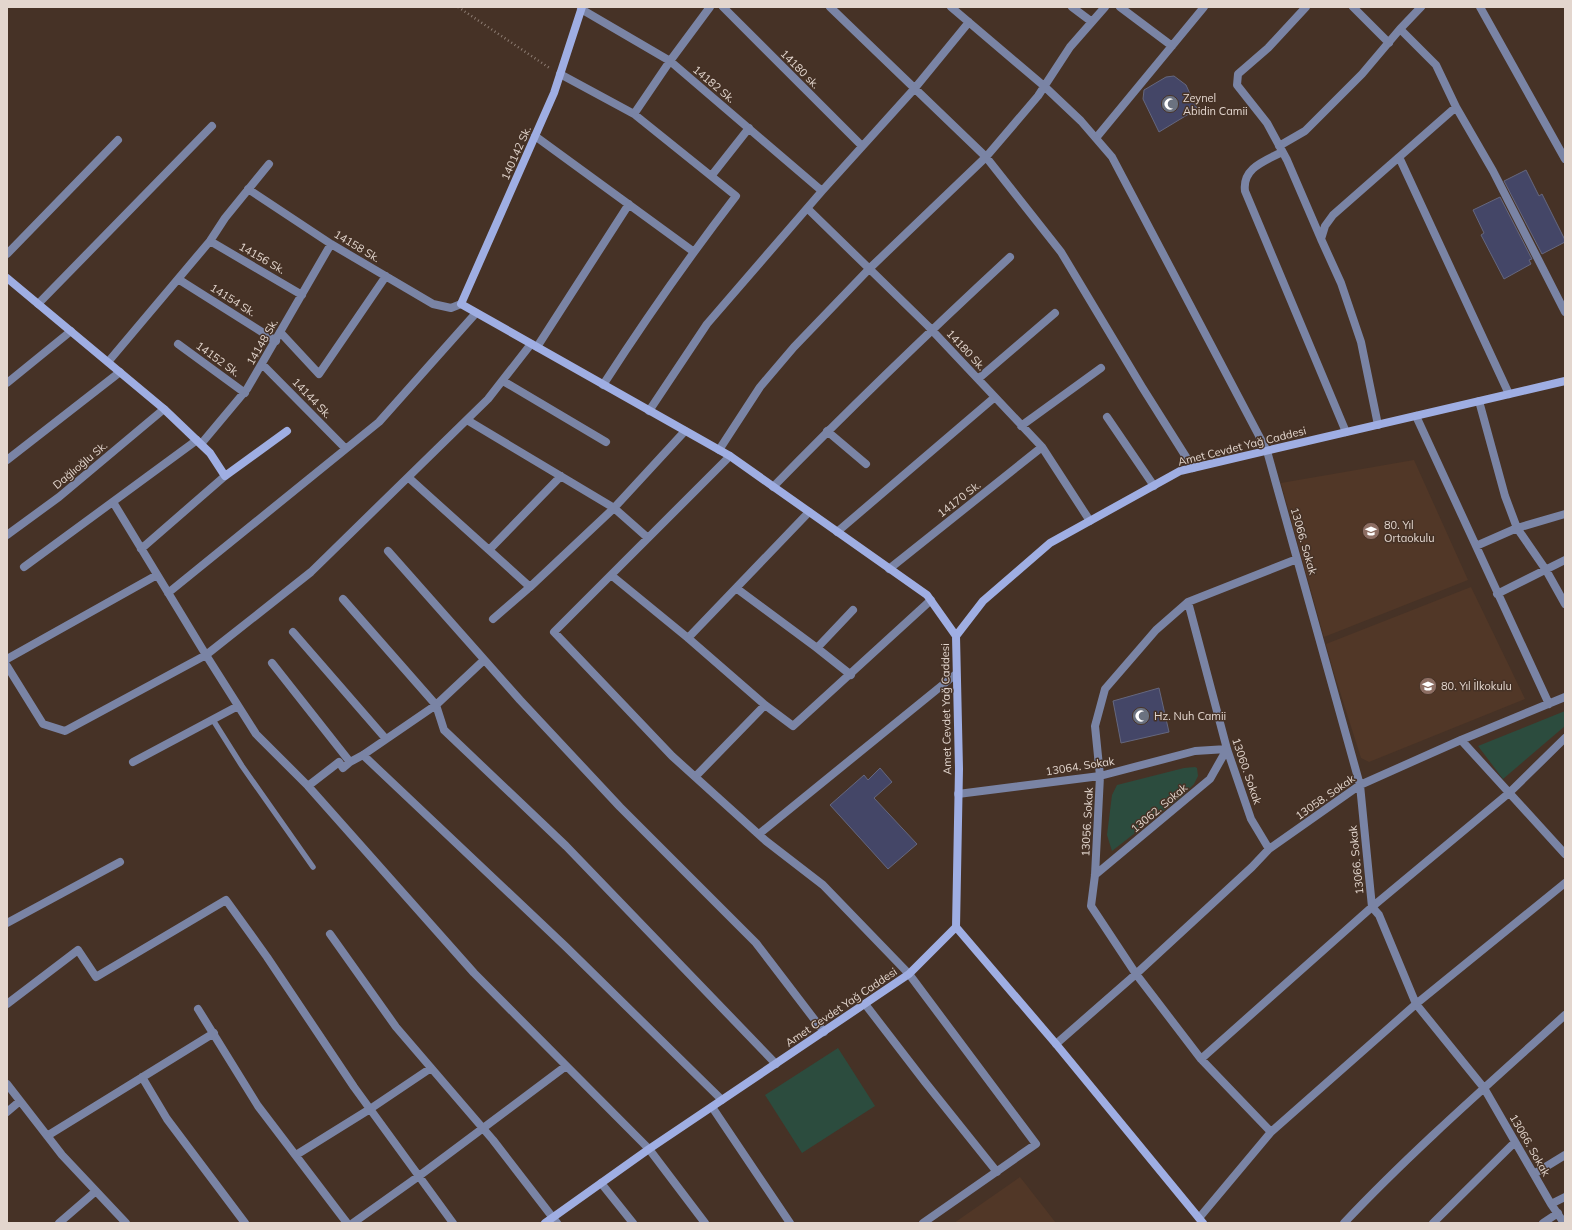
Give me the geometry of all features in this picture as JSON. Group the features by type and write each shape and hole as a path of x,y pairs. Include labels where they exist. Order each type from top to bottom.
{"main road":[{"name":"140142 Sk.","path":"461,304 554,93 582,8"},
{"path":"7,278 164,409 210,453 225,476 287,431"},
{"path":"461,304 730,456 927,595 956,636"},
{"name":"Amet Cevdet Yağ Caddesi","path":"545,1223 555,1220 601,1183 649,1149 909,974 956,927 958,794 956,636 983,601 1050,543 1180,471 1565,381"},
{"path":"956,927 1056,1044 1201,1221"}],"street":[{"path":"634,114 670,60 710,7"},
{"name":"14180 sk.","path":"723,7 862,146"},
{"path":"830,7 986,157 1061,252 1142,387 1193,468"},
{"name":"13066. Sokak","path":"951,7 1044,86 1081,121 1112,157 1267,451 1360,784 1372,907 1379,915 1416,1004 1484,1088 1564,1223"},
{"path":"1072,7 1092,22"},
{"path":"719,450 760,387 794,347 870,268 986,157 1038,96 1070,47 1105,7"},
{"path":"1120,7 1172,46"},
{"path":"1096,138 1204,7"},
{"path":"1306,7 1268,48 1238,74 1237,85 1267,123 1281,149 1341,283 1362,342 1378,425"},
{"path":"1353,7 1389,42"},
{"path":"1346,432 1245,191 1244,182 1248,174 1257,166 1305,131 1362,74 1400,29 1421,7"},
{"path":"1480,7 1565,160"},
{"name":"14182 Sk.","path":"582,8 670,60 822,191"},
{"path":"649,411 707,324 822,191 915,88 969,22"},
{"path":"1400,29 1436,65 1456,107 1493,171 1565,312"},
{"path":"560,74 634,114 712,175 736,196 639,330 603,385"},
{"path":"1321,239 1325,226 1333,215 1456,107"},
{"path":"38,304 212,126"},
{"path":"712,175 749,128"},
{"path":"535,136 694,252"},
{"path":"7,254 118,140"},
{"path":"1399,157 1509,394"},
{"path":"108,362 210,241 225,218 269,164"},
{"name":"14158 Sk.","path":"248,189 331,244 433,304 451,308 461,304"},
{"path":"7,666 43,724 65,731 206,655 311,572 488,400 534,346 629,204"},
{"name":"14180 Sk.","path":"808,209 932,330 1042,447 1090,521"},
{"name":"14156 Sk.","path":"210,241 302,295"},
{"name":"14148 Sk.","path":"24,567 199,442 245,393 331,244"},
{"path":"773,487 827,431 1010,257"},
{"path":"280,332 319,374 386,276"},
{"name":"14154 Sk.","path":"178,279 276,341"},
{"path":"168,593 345,448 379,422 476,313"},
{"path":"978,379 1054,313"},
{"path":"7,383 71,331"},
{"name":"14152 Sk.","path":"178,344 245,393"},
{"name":"14144 Sk.","path":"262,364 345,448"},
{"path":"1021,426 1101,368"},
{"path":"7,460 120,372"},
{"path":"503,381 606,442"},
{"path":"837,532 995,397"},
{"path":"1479,401 1505,496 1517,528 1546,570 1565,604"},
{"name":"Dağlıoğlu Sk.","path":"7,535 59,497 164,409"},
{"path":"1416,416 1549,704"},
{"path":"1107,417 1154,486"},
{"path":"467,420 614,508 648,538"},
{"path":"493,619 530,588 614,508 685,431"},
{"path":"827,431 866,464"},
{"name":"14170 Sk.","path":"889,569 1042,447"},
{"path":"730,456 554,632 672,756 759,834 823,885 909,974 1036,1144 922,1223"},
{"path":"141,549 225,476"},
{"path":"489,550 561,476"},
{"path":"409,478 530,588"},
{"path":"113,502 256,734 308,786 474,973 649,1149 705,1223"},
{"path":"688,638 809,512"},
{"path":"1476,546 1517,528 1565,514"},
{"path":"388,551 520,700 620,807 756,943 824,1032"},
{"name":"13056. Sokak","path":"1271,1132 1201,1059 1136,974 1091,906 1095,875 1100,776 1095,726 1105,689 1156,630 1188,602 1297,559"},
{"path":"1497,594 1565,560"},
{"path":"7,659 157,575"},
{"path":"611,575 688,638 765,706 793,726 932,600"},
{"path":"736,588 851,675"},
{"path":"343,599 436,705 444,730 566,846 776,1064"},
{"name":"13060. Sokak","path":"1188,602 1227,749 1251,819 1269,849"},
{"path":"817,648 853,610"},
{"path":"293,632 386,739"},
{"path":"308,786 339,762 343,768 436,705 484,660"},
{"path":"272,663 350,762"},
{"path":"759,834 956,674"},
{"name":"13058. Sokak","path":"1056,1044 1136,974 1252,867 1269,849 1360,784 1565,697"},
{"path":"133,762 238,706"},
{"path":"695,777 765,706"},
{"path":"1201,1059 1372,907 1509,793 1565,738"},
{"path":"1461,740 1565,854"},
{"name":"13064. Sokak","path":"958,794 1100,776 1195,751 1227,749"},
{"name":"13062. Sokak","path":"1095,875 1210,779 1227,749"},
{"path":"363,755 542,924 722,1100"},
{"path":"7,923 120,862"},
{"path":"1201,1221 1271,1132 1416,1004 1565,883"},
{"path":"7,1004 78,950 96,977 226,900 370,1108 453,1223"},
{"path":"330,934 396,1027 483,1128 555,1220"},
{"path":"864,1004 997,1172"},
{"path":"198,1009 258,1106 346,1223"},
{"path":"1344,1223 1373,1192 1484,1088 1565,1015"},
{"path":"47,1136 214,1033"},
{"path":"353,1223 419,1176 566,1066"},
{"path":"296,1155 431,1068"},
{"path":"142,1077 167,1119 245,1223"},
{"path":"7,1084 62,1155 126,1223"},
{"path":"7,1112 20,1101"},
{"path":"712,1107 790,1223"},
{"path":"1433,1223 1515,1142"},
{"path":"1534,1174 1565,1156"},
{"path":"601,1183 633,1223"},
{"path":"59,1223 96,1191"},
{"path":"1552,1204 1565,1197"},
{"path":"1543,1223 1558,1213"}],"lane":[{"path":"213,720 242,766 313,867"}],"path":[{"path":"458,7 560,74"}],"shaded area":[{"name":"80. Yıl Ortaokulu","path":"1414,460 1468,580 1324,637 1281,483"},
{"name":"80. Yıl İlkokulu","path":"1471,587 1525,699 1369,762 1361,758 1326,644"},
{"path":"1020,1177 1056,1223 954,1223"}],"green space":[{"path":"1565,711 1565,726 1503,779 1478,746"},
{"path":"1184,768 1197,768 1198,776 1194,784 1181,797 1112,851 1107,835 1112,795 1117,785"},
{"path":"838,1048 875,1106 802,1153 765,1095"}],"building":[{"name":"Zeynel Abidin Camii","path":"1174,76 1186,85 1197,109 1159,132 1143,99 1144,90 1166,77"},
{"path":"1526,170 1539,196 1542,194 1565,240 1565,242 1542,254 1504,181"},
{"path":"1500,197 1532,259 1529,260 1531,264 1504,279 1481,235 1484,233 1473,210"},
{"name":"Hz. Nuh Camii","path":"1159,688 1169,732 1121,743 1113,701"},
{"path":"880,768 892,782 874,798 917,844 888,869 830,805 864,775 868,780"}],"place":[{"name":"Zeynel Abidin Camii","path":"1170,104"},
{"name":"80. Yıl Ortaokulu","path":"1371,531"},
{"name":"80. Yıl İlkokulu","path":"1428,686"},
{"name":"Hz. Nuh Camii","path":"1141,716"}]}
